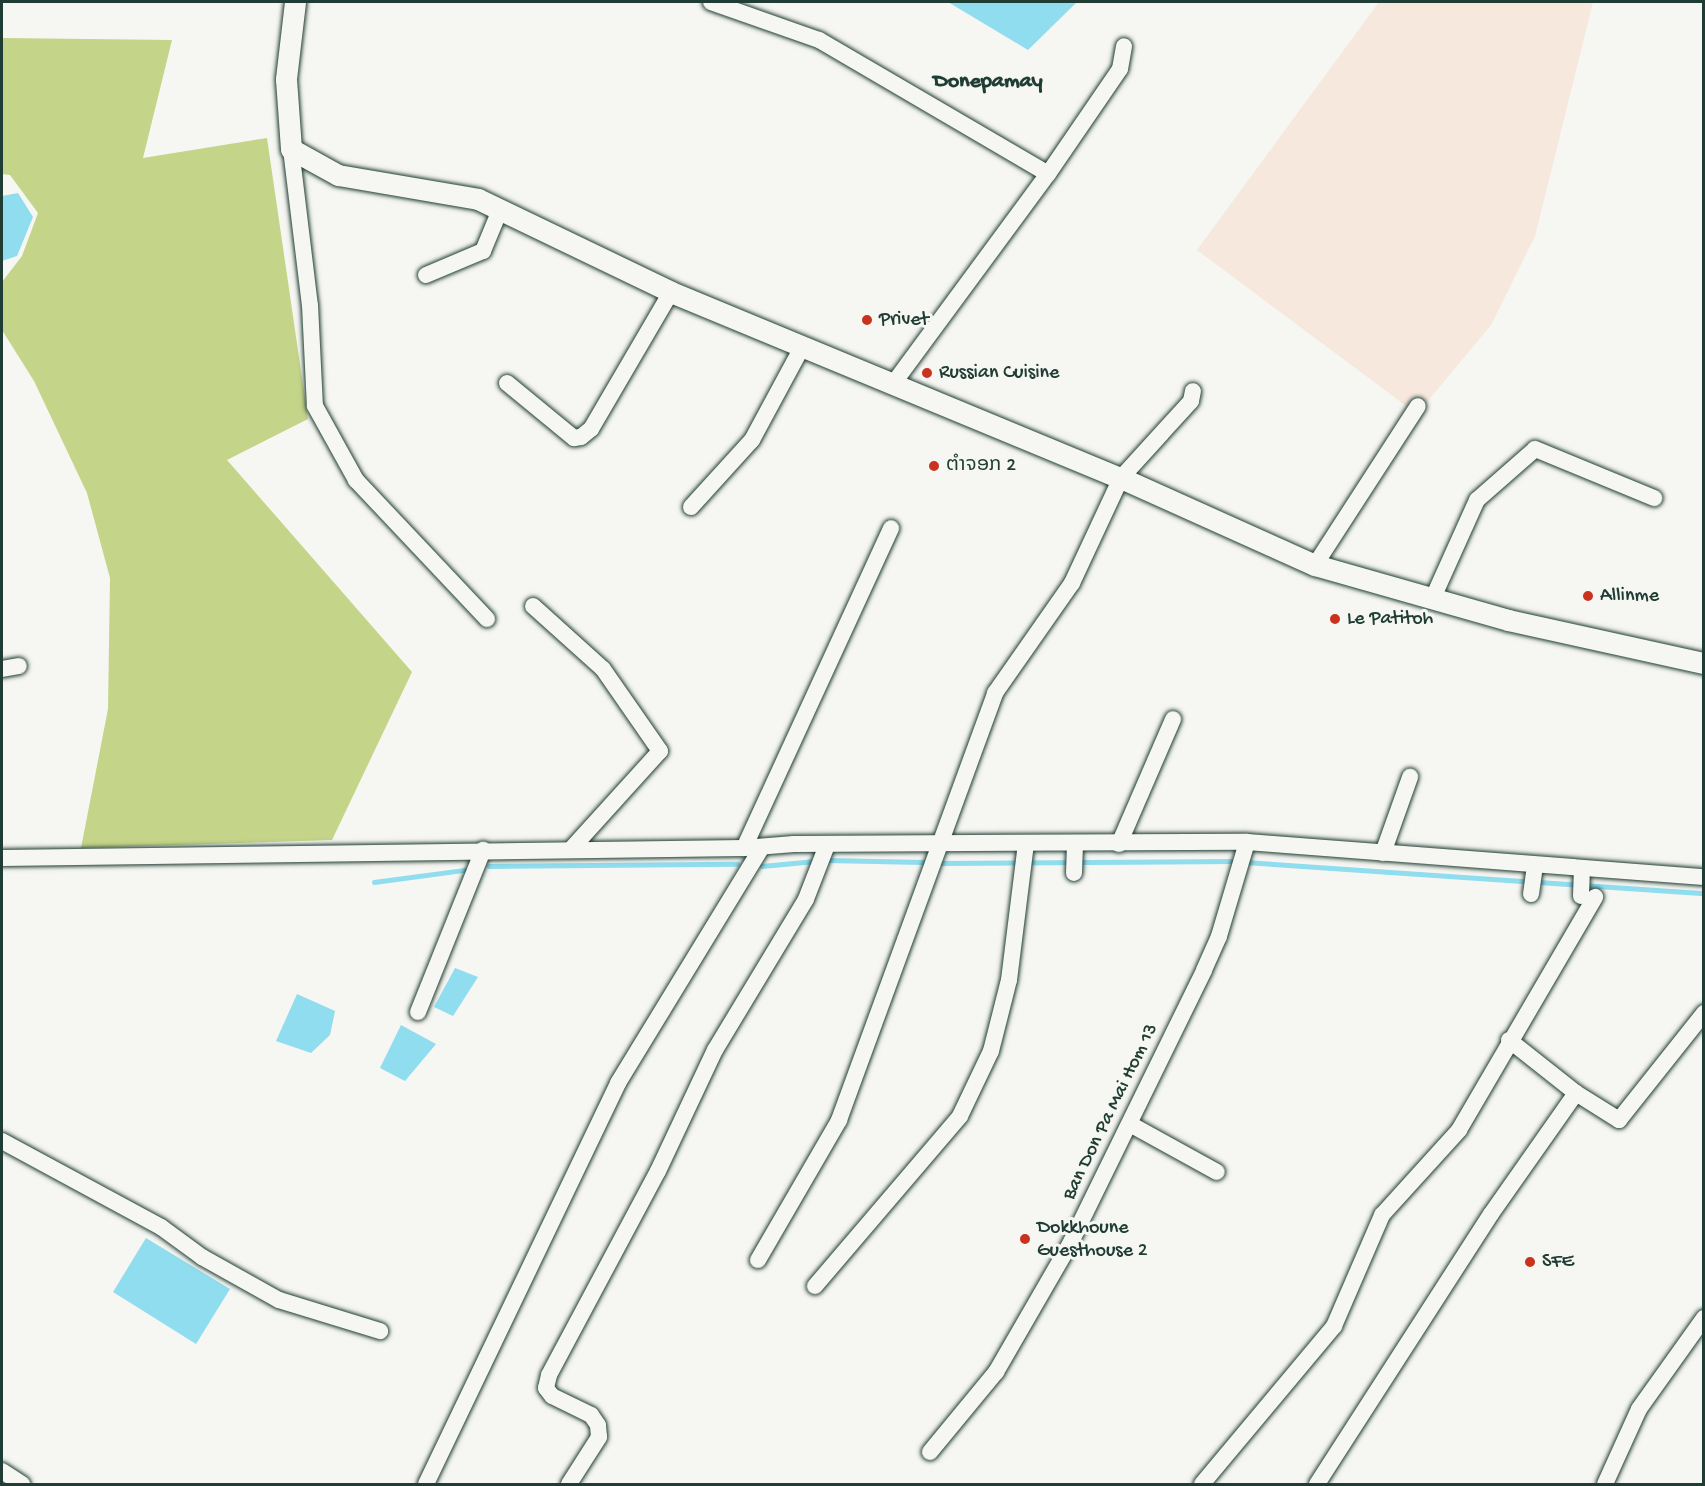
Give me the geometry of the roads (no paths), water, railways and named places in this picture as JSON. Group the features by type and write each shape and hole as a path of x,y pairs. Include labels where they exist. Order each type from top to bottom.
{"street":[{"path":"295,2 286,79 291,149 310,306 315,406 356,480 487,619"},
{"path":"711,2 819,40 1048,174"},
{"path":"893,384 1048,174 1119,69 1124,46"},
{"path":"291,149 338,175 478,199 671,292 1121,478 1315,565 1432,600 1704,663"},
{"path":"426,275 483,251 500,210"},
{"path":"507,382 574,438 581,437 591,429 671,292"},
{"path":"691,507 752,440 802,347"},
{"path":"758,1260 839,1120 995,693 1072,583 1121,478 1191,401 1193,391"},
{"path":"1315,565 1418,406"},
{"path":"1432,600 1477,500 1535,449 1654,498"},
{"path":"744,848 891,528"},
{"path":"533,606 603,669 660,751 572,849"},
{"path":"2,669 19,666"},
{"path":"1119,844 1173,719"},
{"path":"1383,853 1410,777"},
{"path":"2,858 762,847 826,850 939,843 1074,859 1119,844 1244,854 1383,853 1533,881 1584,885 1704,877"},
{"path":"426,1485 618,1083 762,847"},
{"path":"418,1012 483,850"},
{"path":"569,1485 599,1437 598,1425 591,1415 552,1396 546,1388 549,1375 658,1171 715,1050 806,899 826,850"},
{"path":"815,1286 960,1116 996,1030 1009,980 1026,854"},
{"name":"Ban Don Pa Mai Hom 13","path":"930,1452 996,1372 1028,1320 1130,1124 1212,953 1244,854"},
{"path":"1202,1485 1334,1326 1382,1215 1459,1130 1509,1040 1584,885"},
{"path":"1509,1040 1576,1093 1619,1120 1623,1118 1704,1013"},
{"path":"1317,1485 1491,1214 1576,1093"},
{"path":"1130,1124 1217,1172"},
{"path":"2,1141 161,1227 202,1257 279,1300 380,1331"},
{"path":"1605,1485 1639,1409 1704,1318"},
{"path":"2,1471 22,1485"}],"water":[{"path":"948,2 1077,2 1028,50"},
{"path":"18,193 33,217 17,256 2,261 2,196"},
{"path":"455,968 478,977 453,1016 434,1007"},
{"path":"297,994 335,1011 330,1035 311,1053 276,1041"},
{"path":"401,1025 436,1044 405,1081 380,1068"},
{"path":"146,1238 230,1289 196,1344 113,1292"}],"waterway":[{"path":"827,860 923,862"},
{"path":"762,866 815,861"},
{"path":"937,863 1237,861"},
{"path":"1245,862 1704,893"},
{"path":"489,866 737,864"},
{"path":"374,882 464,870"}],"place":[{"name":"Privet","path":"867,320"},
{"name":"Russian Cuisine","path":"927,373"},
{"name":"ຕຳຈອກ 2","path":"934,466"},
{"name":"Allinme","path":"1588,596"},
{"name":"Le Patitoh","path":"1335,619"},
{"name":"Dokkhoune Guesthouse 2","path":"1025,1239"},
{"name":"SFE","path":"1530,1262"}],"district":[{"name":"Donepamay","path":"988,83"}]}
